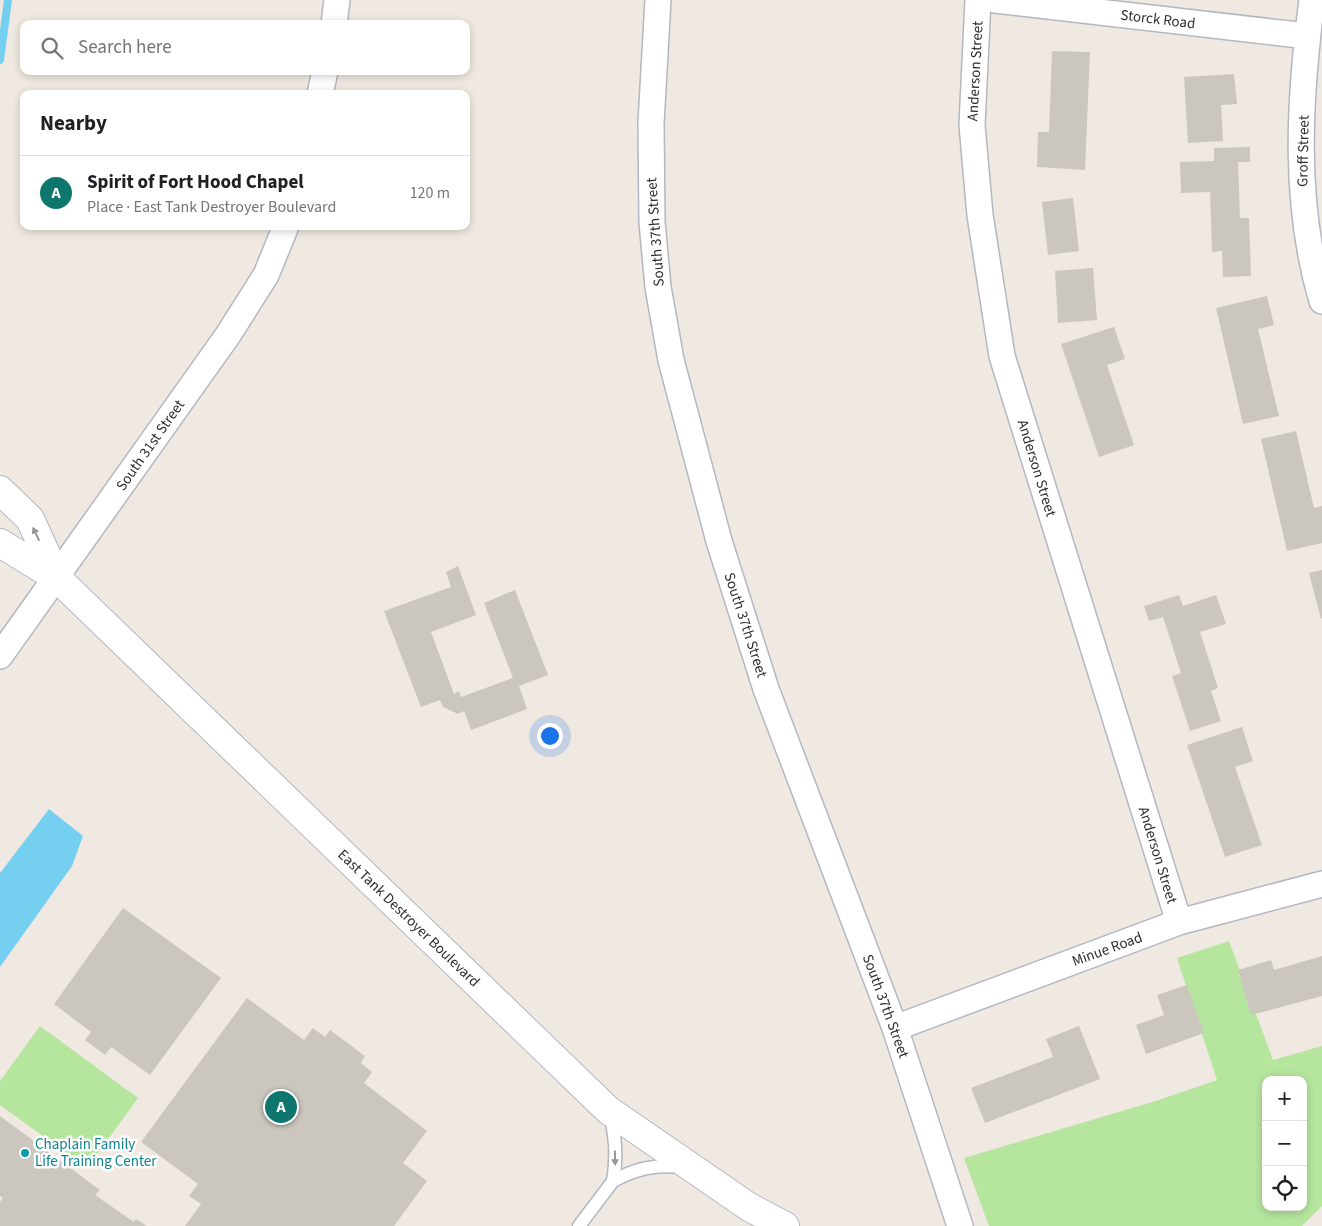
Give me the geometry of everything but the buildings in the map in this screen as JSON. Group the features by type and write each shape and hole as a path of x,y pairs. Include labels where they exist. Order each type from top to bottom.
{"street":[{"path":"335,20 338,0"},
{"name":"South 37th Street","path":"658,0 651,123 652,222 658,287 671,360 719,541 766,689 895,1028 960,1226"},
{"name":"Anderson Street","path":"978,0 972,125 980,215 1002,356 1179,922"},
{"name":"Storck Road","path":"995,0 1315,37"},
{"name":"Groff Street","path":"1312,0 1315,37 1300,154 1303,212 1313,271 1322,301"},
{"path":"321,90 324,75"},
{"name":"South 31st Street","path":"0,656 228,335 266,275 284,230"},
{"name":"East Tank Destroyer Boulevard","path":"0,490 30,519 57,578"},
{"name":"East Tank Destroyer Boulevard","path":"0,542 57,578 608,1110 749,1207 786,1226"},
{"name":"Minue Road","path":"895,1028 1179,922 1322,884"}],"lane":[{"path":"608,1110 614,1131 616,1160 613,1181"},
{"path":"579,1226 613,1181 626,1174 651,1166 691,1168"}],"green space":[{"path":"1229,941 1273,1060 1322,1046 1322,1206 1302,1226 989,1226 964,1158 1159,1100 1217,1080 1177,958"},
{"path":"40,1026 138,1098 87,1168 0,1105 0,1081"}],"water":[{"path":"49,809 83,836 72,866 0,967 0,873"}],"waterway":[{"path":"0,60 8,0"}],"place":[{"name":"Spirit of Fort Hood Chapel","path":"281,1107"},
{"name":"Chaplain Family Life Training Center","path":"25,1153"}]}
